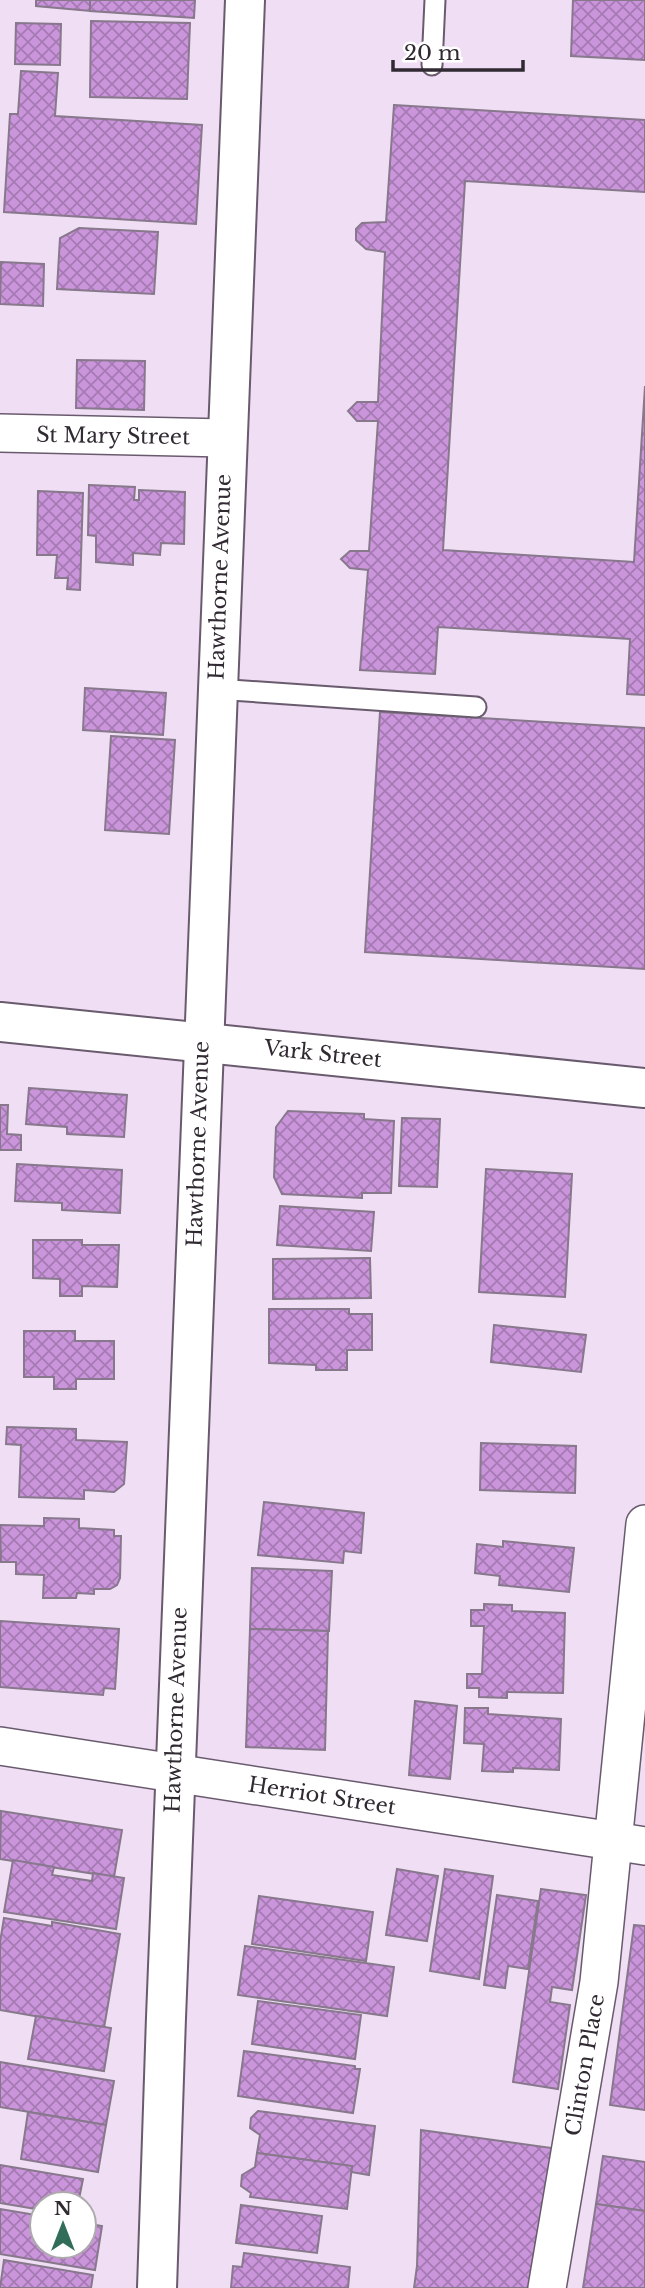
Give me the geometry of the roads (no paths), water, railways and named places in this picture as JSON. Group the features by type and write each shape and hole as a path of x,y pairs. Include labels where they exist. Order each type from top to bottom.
{"street":[{"name":"Hawthorne Avenue","path":"157,2288 225,438 245,0"},
{"name":"St Mary Street","path":"0,433 225,438"},
{"name":"Vark Street","path":"0,1023 202,1041 645,1088"},
{"name":"Clinton Place","path":"547,2288 599,1982 629,1843 645,1524"},
{"name":"Herriot Street","path":"0,1746 629,1843"}],"lane":[{"path":"432,65 435,0"},
{"path":"216,688 476,706"}]}
